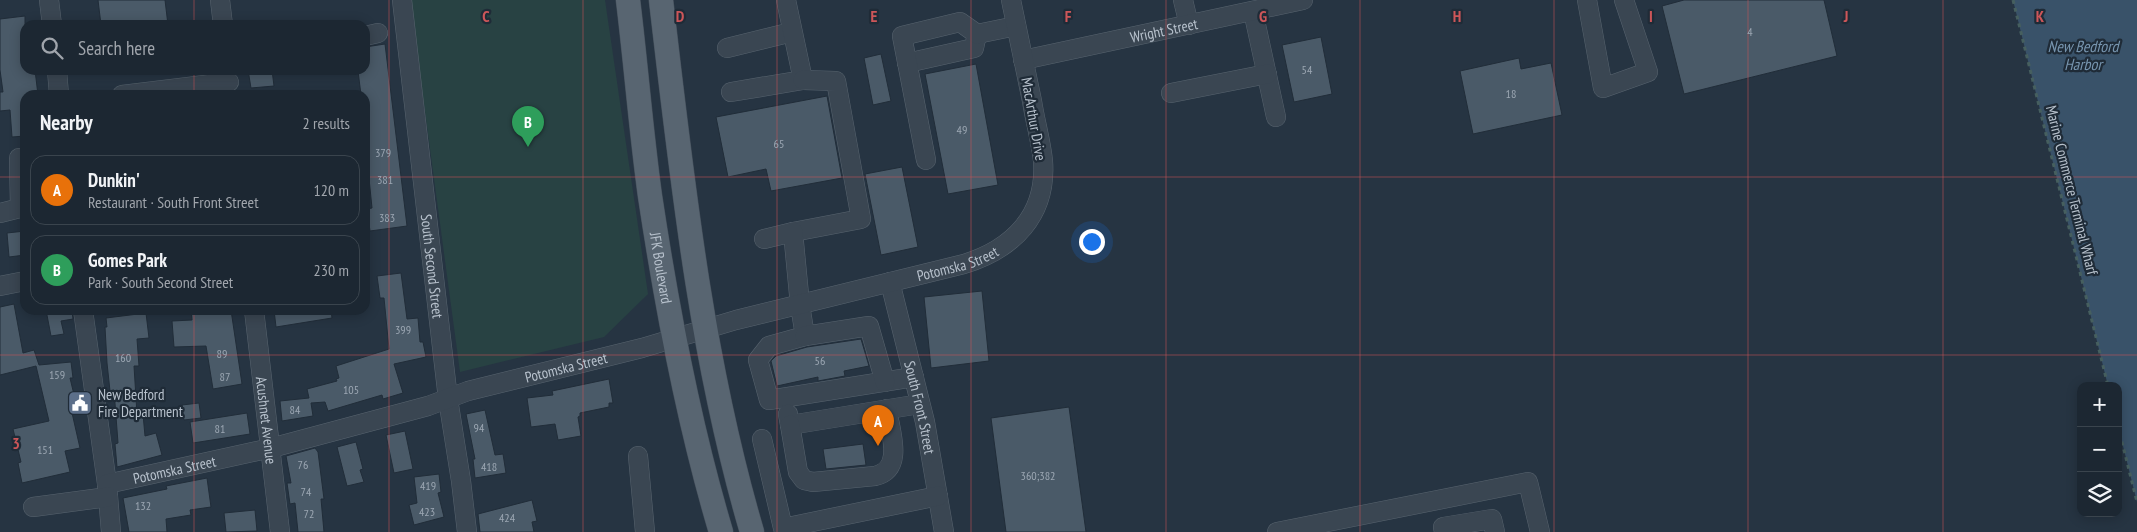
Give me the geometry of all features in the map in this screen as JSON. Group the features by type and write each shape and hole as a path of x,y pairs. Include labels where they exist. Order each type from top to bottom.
{"main road":[{"name":"JFK Boulevard","path":"628,0 650,194 674,339 694,434 721,532"},
{"path":"662,0 683,186 705,329 723,416 752,532"}],"street":[{"path":"49,0 51,20"},
{"path":"220,0 222,20"},
{"name":"South Second Street","path":"402,0 448,399 467,532"},
{"path":"786,0 803,80"},
{"name":"MacArthur Drive","path":"1011,0 1041,150 1043,177 1041,189 1032,214 1018,233"},
{"path":"1183,0 1189,24"},
{"name":"Wright Street","path":"1023,60 1303,0"},
{"path":"1587,0 1603,88 1648,72 1624,0"},
{"path":"1253,11 1276,117"},
{"path":"926,160 902,36 960,22 977,34 1016,26"},
{"path":"727,48 792,32"},
{"path":"907,63 974,48 977,34"},
{"path":"1171,93 1266,74"},
{"path":"57,75 59,90"},
{"path":"731,92 803,80 836,81 861,219 764,239"},
{"path":"163,90 229,82"},
{"path":"0,212 20,208 18,158"},
{"path":"793,232 805,336"},
{"name":"Potomska Street","path":"33,507 108,490 271,448 448,399 468,391 980,259 1002,248 1018,233"},
{"path":"0,286 20,282"},
{"name":"South Front Street","path":"890,282 920,404 944,532"},
{"path":"84,315 108,490 111,532"},
{"name":"Acushnet Avenue","path":"255,315 280,532"},
{"path":"885,382 869,326 805,336 769,346 758,360 769,400 785,398 885,382 914,377"},
{"path":"785,398 798,472 804,480 813,482 884,474 891,467 894,459 887,409"},
{"path":"790,425 920,404"},
{"path":"762,439 783,528 938,496"},
{"path":"638,456 645,532"},
{"path":"1278,532 1528,482 1540,532"},
{"path":"1444,532 1443,527 1492,518 1495,532"}],"path":[{"name":"Marine Commerce Terminal Wharf","path":"2014,0 2107,382"},
{"path":"2118,427 2137,502"}],"green space":[{"path":"410,0 605,0 648,294 604,337 460,372"}],"water":[{"name":"New Bedford Harbor","path":"2013,0 2137,0 2137,502 2122,442 2122,382 2107,382"}],"building":[{"path":"98,0 165,0 167,20 100,20"},
{"path":"1684,0 1824,0 1837,56 1684,94 1662,6"},
{"path":"25,16 25,20 20,20 20,75 36,75 37,90 20,90 20,136 12,137 10,110 0,111 0,92 3,92 0,70 0,19"},
{"path":"1321,37 1332,94 1294,102 1282,45"},
{"path":"385,44 407,226 370,231 370,208 372,208 370,188 370,90 360,90 358,75 370,75 370,46"},
{"path":"881,54 891,101 873,105 864,58"},
{"path":"1519,58 1521,69 1551,63 1562,115 1473,134 1460,71"},
{"path":"976,64 998,185 948,194 925,74"},
{"path":"249,75 273,75 274,86 251,88"},
{"path":"827,96 842,178 771,191 766,169 728,177 716,117"},
{"path":"902,167 918,247 881,255 865,174"},
{"path":"20,232 20,256 9,257 7,233"},
{"path":"401,273 407,319 418,318 420,342 423,342 426,357 394,364 403,393 383,399 382,395 328,411 325,402 311,403 313,416 282,421 280,401 309,398 307,389 337,381 336,379 339,378 336,366 389,349 384,298 380,298 377,276"},
{"path":"982,291 989,361 931,368 924,297"},
{"path":"14,304 23,353 34,350 39,365 71,362 73,378 70,378 76,403 70,404 80,448 65,451 70,472 22,483 18,463 21,462 13,429 49,421 36,366 0,375 0,307"},
{"path":"47,315 73,315 73,319 61,321 64,334 51,336"},
{"path":"146,315 149,338 137,339 139,366 134,366 137,414 143,414 145,436 156,433 162,455 117,467 115,444 118,443 114,390 110,391 107,363 106,318"},
{"path":"192,315 232,315 242,384 213,389 206,346 174,347 172,321 192,320"},
{"path":"275,315 332,315 332,318 276,327"},
{"path":"861,339 869,366 844,371 845,376 818,381 818,377 777,386 771,361 776,356 807,347"},
{"path":"609,379 613,403 609,403 609,407 580,413 578,417 581,436 558,440 555,424 531,427 527,398 553,395 552,391"},
{"path":"199,403 201,418 184,420 182,405"},
{"path":"1069,407 1086,532 1006,532 991,418"},
{"path":"485,410 495,455 503,454 506,473 475,478 473,459 475,459 466,414"},
{"path":"247,413 250,434 193,443 190,422"},
{"path":"405,431 413,469 394,473 386,435"},
{"path":"356,442 363,469 360,470 364,482 347,486 337,447"},
{"path":"863,444 866,465 826,469 823,449"},
{"path":"315,448 318,452 324,499 321,499 324,532 298,532 295,503 290,504 287,483 291,483 286,456"},
{"path":"439,474 441,492 438,493 444,517 414,525 409,505 417,503 414,477"},
{"path":"207,478 211,507 190,510 191,515 166,519 167,532 129,532 123,498 167,489 166,486"},
{"path":"532,500 537,521 532,522 534,532 480,532 478,514"},
{"path":"255,510 257,531 226,532 224,513"}],"place":[{"name":"Gomes Park","path":"528,147"},
{"name":"New Bedford Fire Department","path":"80,403"},
{"name":"Dunkin'","path":"878,446"}]}
